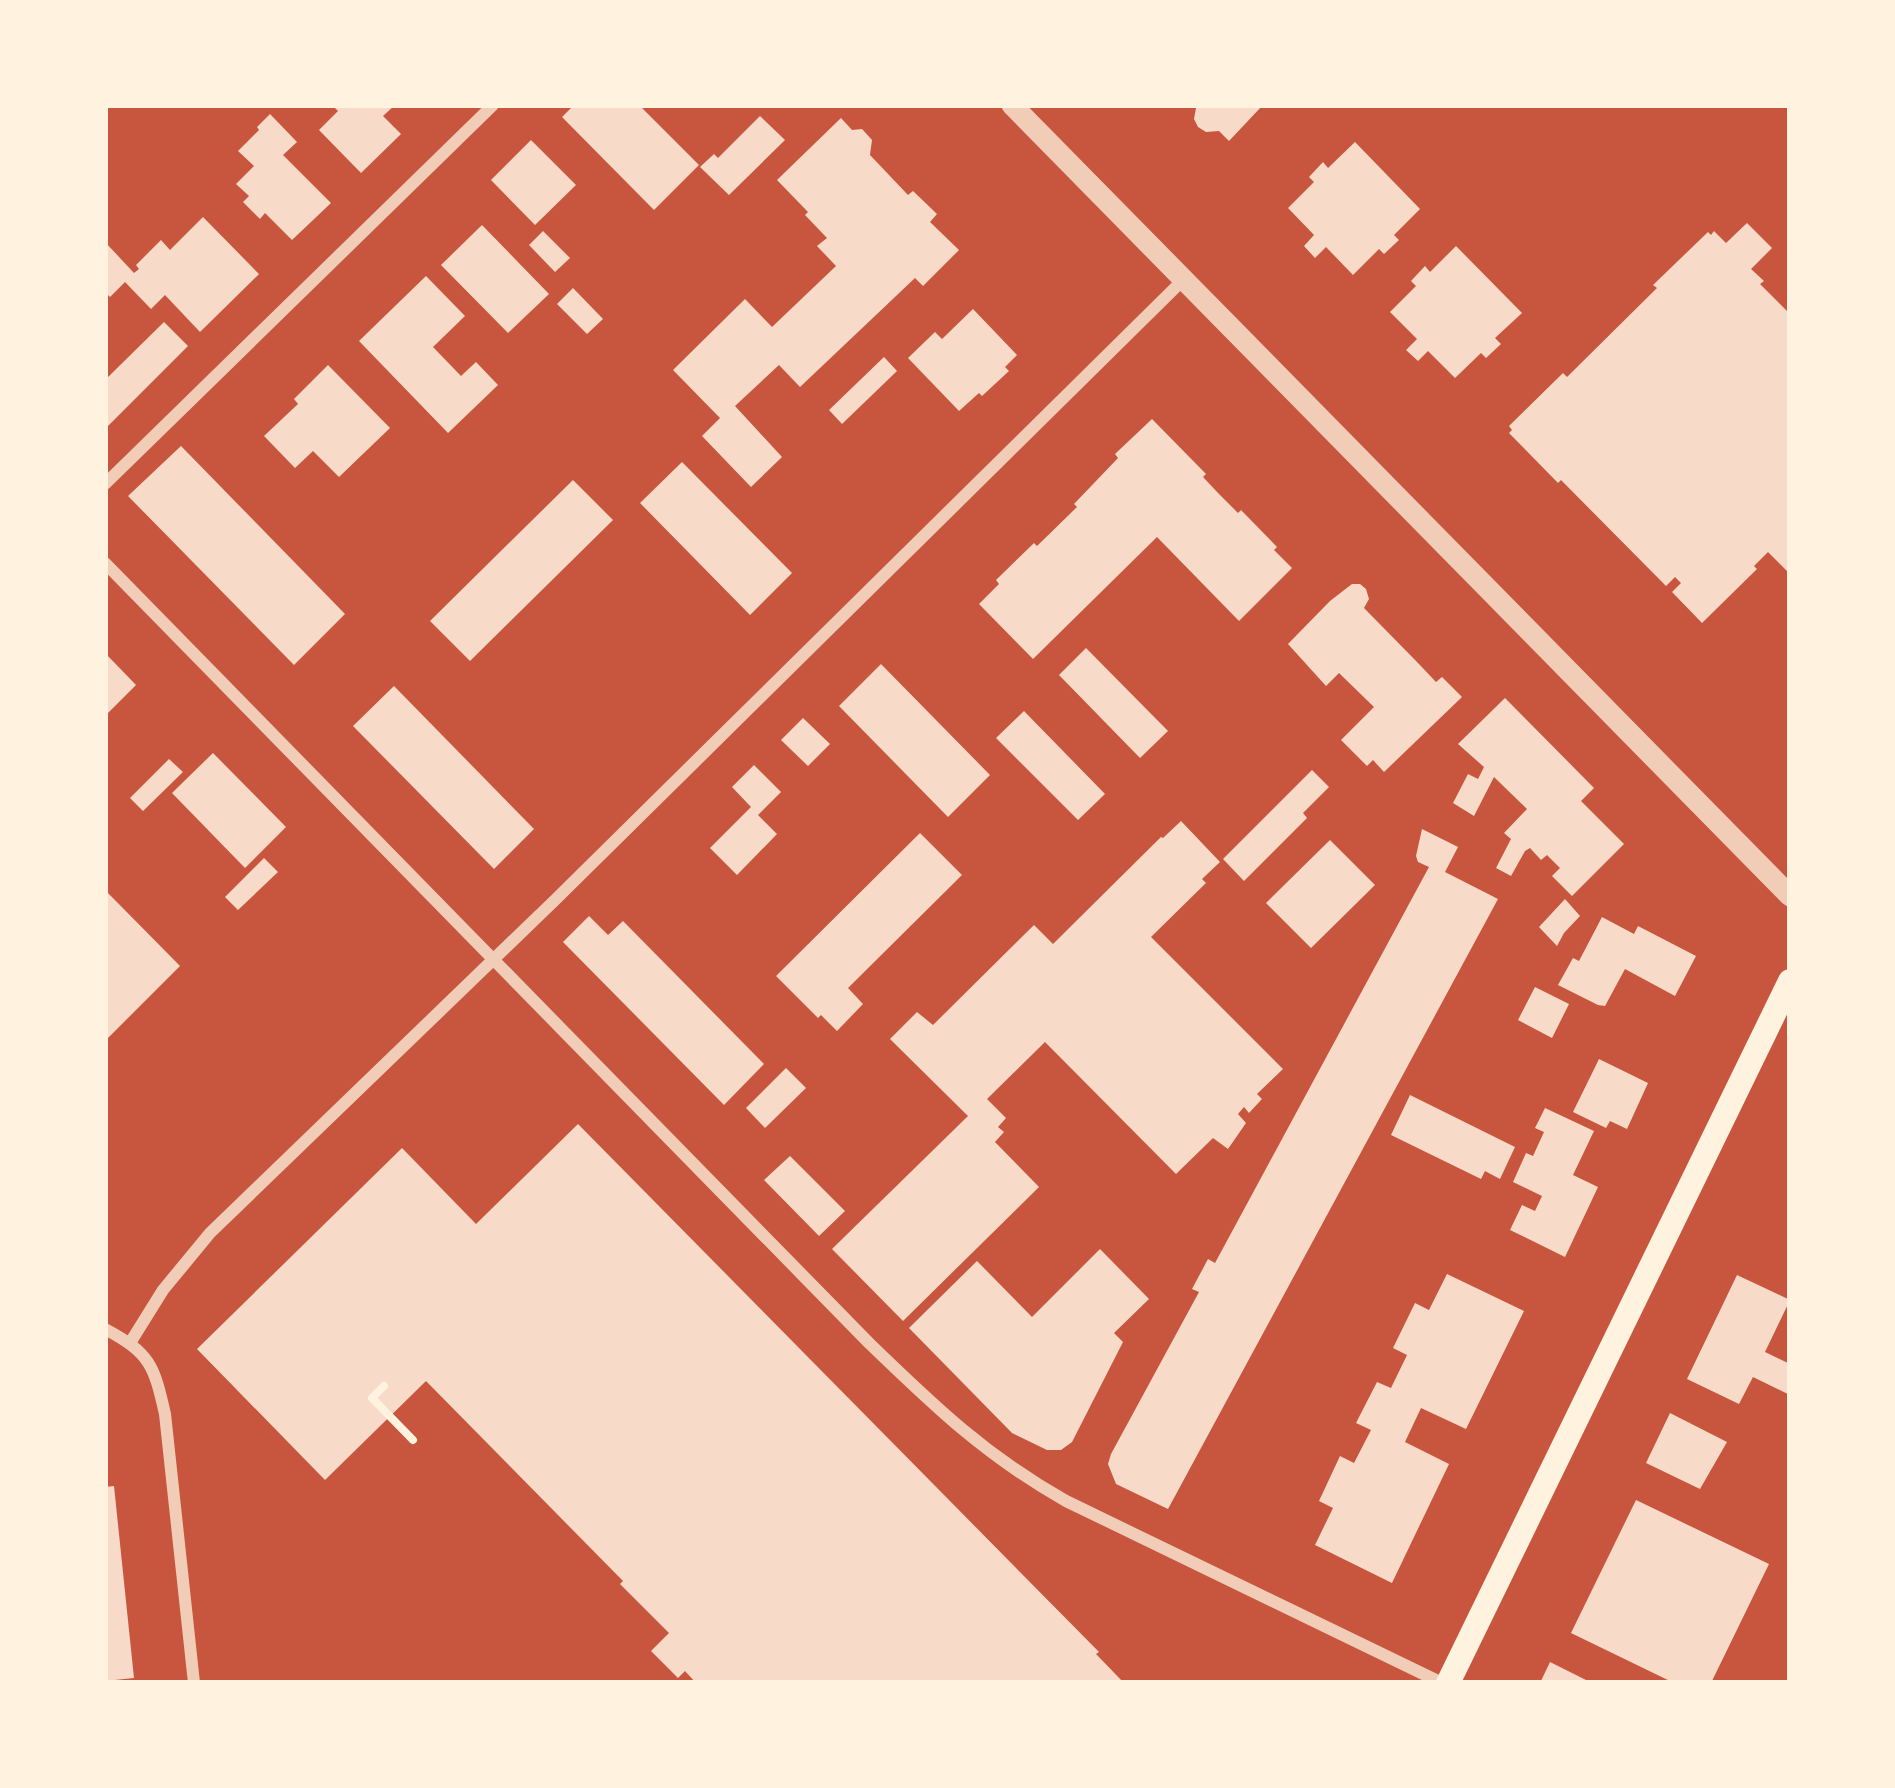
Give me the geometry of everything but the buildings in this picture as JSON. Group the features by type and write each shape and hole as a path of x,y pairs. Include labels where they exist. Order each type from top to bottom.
{"main road":[{"path":"1445,1683 1790,981"}],"street":[{"path":"105,484 493,105"},
{"path":"1012,105 1790,896"},
{"path":"130,1343 163,1290 210,1233 494,960 1184,279"},
{"path":"105,563 869,1343 994,1457 1066,1502 1445,1683"},
{"path":"105,1329 147,1358 165,1414 194,1683"}],"path":[{"path":"384,1386 372,1398 413,1440"}]}
